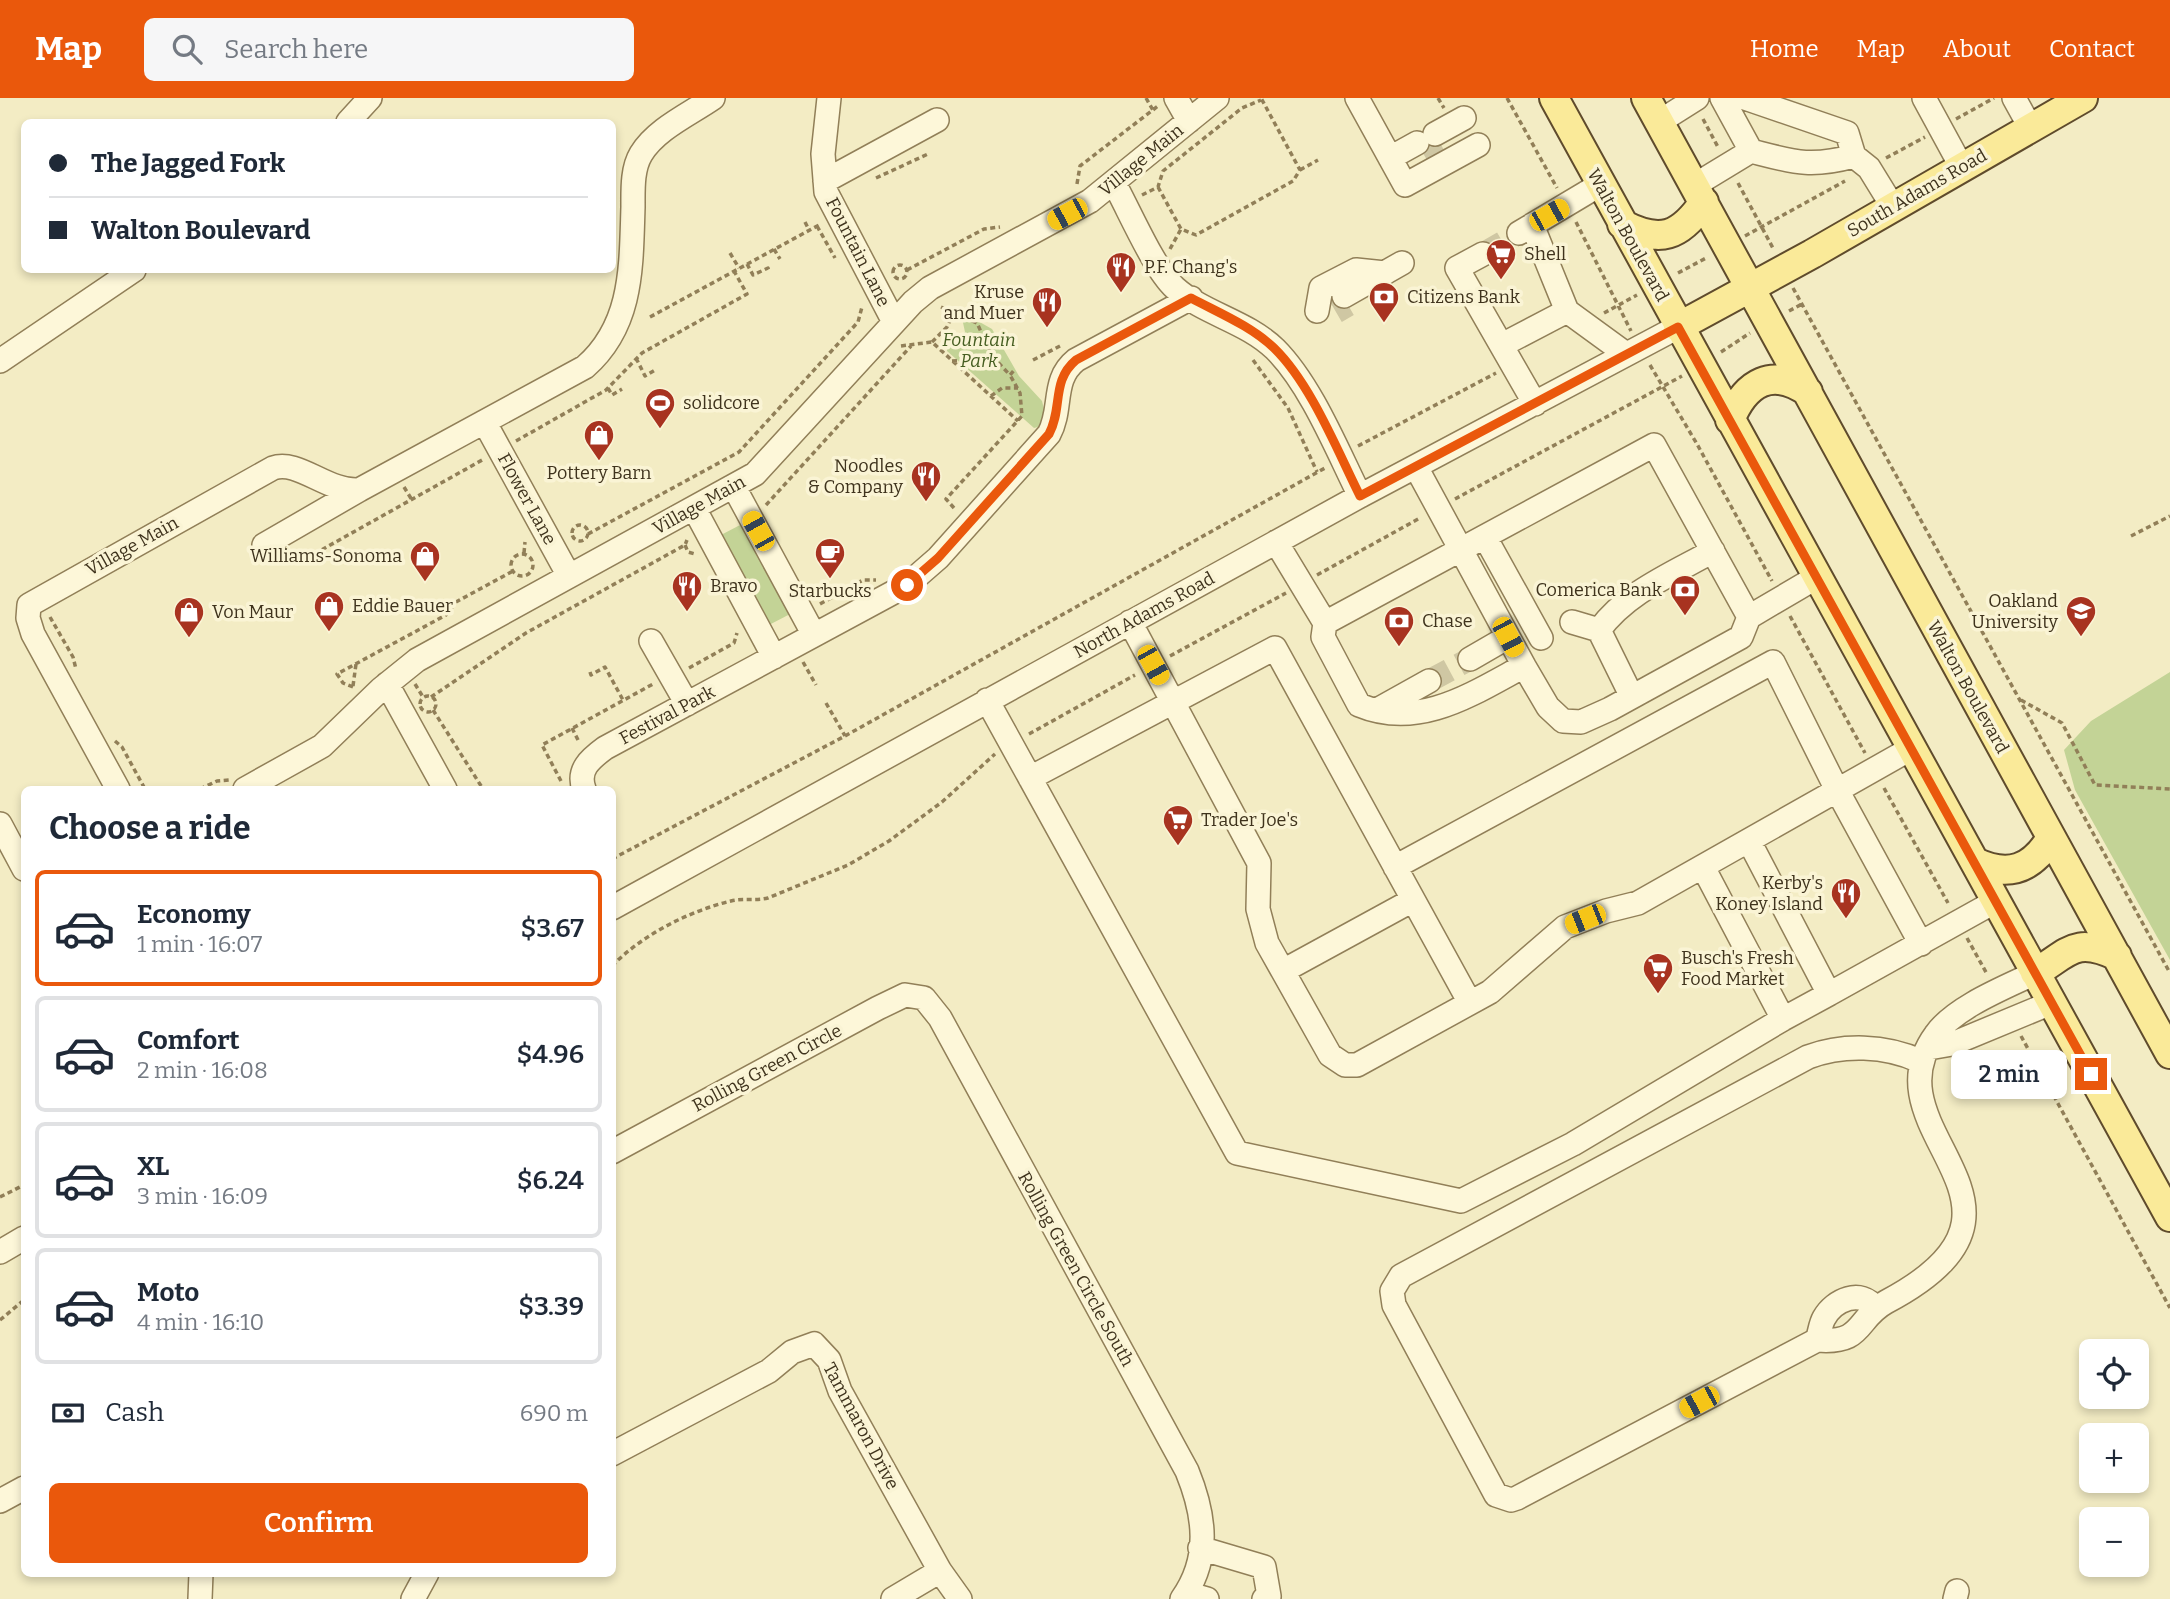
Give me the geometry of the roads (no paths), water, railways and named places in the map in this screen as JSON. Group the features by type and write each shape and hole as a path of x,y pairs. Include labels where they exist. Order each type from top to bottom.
{"main road":[{"name":"Walton Boulevard","path":"1554,98 2170,1217"},
{"name":"South Adams Road","path":"1678,327 2083,98"},
{"name":"Walton Boulevard","path":"1653,110 2170,1054"},
{"path":"1622,224 1645,234 1668,234 1686,224 1699,194"},
{"path":"1730,420 1747,392 1762,382 1785,380 1808,392"},
{"path":"1975,862 1997,870 2019,870 2038,857 2051,838"},
{"path":"2035,972 2054,957 2076,947 2090,946 2117,956"}],"street":[{"path":"351,119 370,98"},
{"path":"264,544 574,374 594,358 612,337 626,294 638,160 656,137 713,98"},
{"name":"Village Main","path":"242,782 322,746 387,684 417,660 755,474 894,333 930,288 1090,201 1217,98"},
{"path":"1357,98 1405,185 1470,131 1395,166"},
{"path":"1653,110 1697,98"},
{"path":"1721,98 1751,151 1791,162 1822,165 1854,156"},
{"path":"1745,98 1847,133 1854,156 1869,168 1893,207"},
{"path":"1924,98 1961,166"},
{"path":"2014,98 2030,127"},
{"path":"1169,99 1189,121"},
{"name":"Fountain Lane","path":"835,102 823,154 830,203 894,333"},
{"path":"825,181 937,120"},
{"path":"1699,194 1751,151"},
{"path":"1114,183 1167,279 1191,298 1261,337 1284,360 1322,422 1360,496"},
{"path":"1601,184 1525,229 1567,311 1626,354"},
{"path":"1483,254 1457,268 1535,404"},
{"path":"1335,305 1393,268"},
{"path":"0,360 130,273"},
{"name":"Festival Park","path":"575,786 594,756 907,585 938,558 1049,434 1055,418 1057,389 1066,368 1191,298"},
{"path":"1502,345 1567,311"},
{"name":"North Adams Road","path":"616,906 1360,496 1678,327"},
{"name":"Flower Lane","path":"485,423 569,576"},
{"path":"1325,623 1654,445 1749,617"},
{"name":"Village Main","path":"116,786 33,634 27,618 29,605 281,465 299,469 329,486 359,490"},
{"path":"1416,467 1548,707 1563,721 1581,722 1741,637 1749,617 1817,577"},
{"path":"734,487 814,635"},
{"path":"694,508 774,657"},
{"path":"1485,537 1557,629"},
{"path":"1276,542 1325,623 1323,637 1359,705 1377,710 1404,715 1448,706 1516,651 1557,629 1599,631"},
{"path":"1599,631 1612,612 1635,594 1713,551"},
{"path":"1130,622 1259,863 1258,909 1267,943 1330,1055 1345,1065 1357,1065 1490,992 1565,927 1606,911 1638,903 1912,748"},
{"path":"1599,631 1631,695"},
{"path":"651,641 687,704"},
{"path":"1030,778 1275,648 1470,1003"},
{"path":"1470,659 1516,651"},
{"path":"1395,867 1773,662 1837,790 1921,944"},
{"path":"1377,710 1429,681"},
{"path":"387,684 454,785"},
{"path":"987,700 1237,1153 1461,1201 1573,1144 1783,1019 1996,901"},
{"path":"0,824 21,863"},
{"path":"1748,841 1829,994"},
{"path":"1703,867 1783,1019"},
{"path":"1283,971 1413,900"},
{"path":"2035,972 1949,1021 1936,1034 1924,1054 1922,1103 1962,1191 1965,1211 1963,1230 1949,1258 1939,1268 1915,1286 1875,1308 1866,1324 1853,1335 1831,1341 1817,1340 1511,1500 1496,1495 1394,1305 1392,1291 1395,1282 1410,1270 1808,1057 1852,1048 1924,1054 2051,1003"},
{"name":"Rolling Green Circle","path":"616,1150 905,995 924,998"},
{"name":"Rolling Green Circle South","path":"924,998 940,1018 1187,1471 1199,1500 1204,1531 1192,1597"},
{"path":"0,1252 21,1240"},
{"path":"1817,1340 1824,1317 1840,1301 1856,1298 1871,1302 1875,1308"},
{"name":"Tammaron Drive","path":"616,1452 769,1371 792,1352 814,1344 829,1360 840,1391 940,1571 960,1599"},
{"path":"0,1501 21,1490"},
{"path":"1200,1548 1264,1567 1269,1595 1264,1599"},
{"path":"893,1599 940,1571"},
{"path":"200,1599 201,1577"},
{"path":"413,1599 425,1577"}],"tunnel":[{"path":"1427,160 1444,150"},
{"path":"1483,254 1519,233"},
{"path":"1336,312 1348,305"},
{"path":"1429,681 1470,659"}],"place":[{"name":"Shell","path":"1501,281"},
{"name":"P.F. Chang's","path":"1121,294"},
{"name":"Citizens Bank","path":"1384,324"},
{"name":"Kruse and Muer","path":"1047,329"},
{"name":"solidcore","path":"660,430"},
{"name":"Pottery Barn","path":"599,462"},
{"name":"Noodles & Company","path":"926,503"},
{"name":"Starbucks","path":"830,580"},
{"name":"Williams-Sonoma","path":"425,583"},
{"name":"Bravo","path":"687,613"},
{"name":"Comerica Bank","path":"1685,617"},
{"name":"Eddie Bauer","path":"329,633"},
{"name":"Oakland University","path":"2081,638"},
{"name":"Von Maur","path":"189,639"},
{"name":"Chase","path":"1399,648"},
{"name":"Trader Joe's","path":"1178,847"},
{"name":"Kerby's Koney Island","path":"1846,920"},
{"name":"Busch's Fresh Food Market","path":"1658,995"}],"park label":[{"name":"Fountain Park","path":"979,350"}]}
